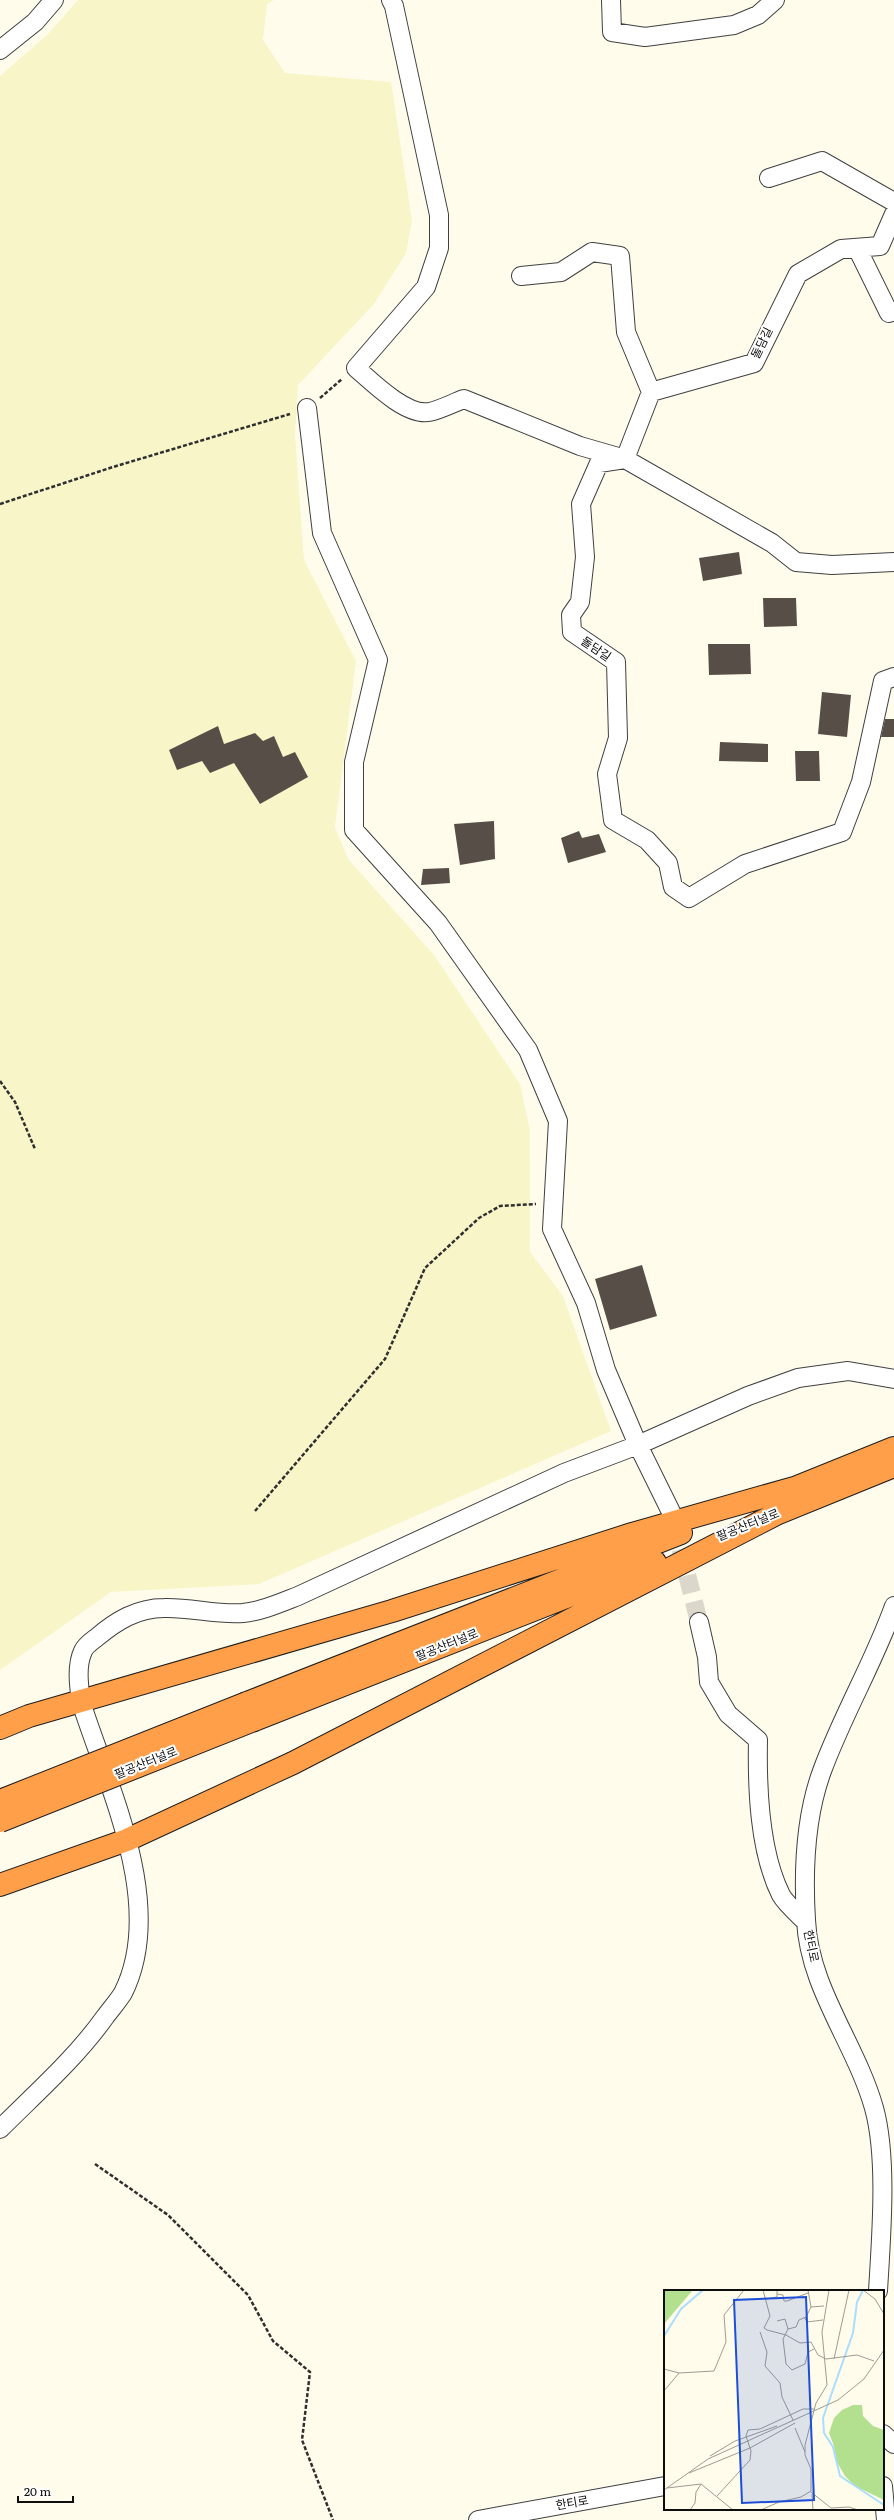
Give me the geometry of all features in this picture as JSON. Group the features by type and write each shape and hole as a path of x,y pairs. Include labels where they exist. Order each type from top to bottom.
{"highway":[{"name":"팔공산터널로","path":"0,1801 250,1711 784,1510 879,1460"},
{"name":"팔공산터널로","path":"0,1821 250,1711 794,1488 879,1460 894,1466"},
{"path":"0,1728 81,1702 392,1611 632,1534 794,1488"},
{"path":"0,1885 127,1840 292,1763 784,1510"}],"street":[{"path":"0,50 35,22 54,0"},
{"path":"611,0 612,32 645,37 734,25 758,15 775,0"},
{"path":"397,2 439,215 439,248 426,288 356,368 386,394 408,408 428,412 464,399 580,446 625,459 772,542 796,562 832,565 894,562"},
{"path":"769,178 822,161 894,202"},
{"name":"돌담길","path":"651,392 754,363 798,274 841,249 880,246 894,214"},
{"path":"857,248 889,313 894,312"},
{"path":"521,276 561,272 592,252 620,256 626,332 651,392 625,459"},
{"path":"307,408 322,533 378,660 354,762 354,830 438,922 528,1050 558,1121 552,1229 586,1303 606,1370 638,1445 672,1514"},
{"name":"돌담길","path":"625,459 599,463 581,504 585,556 580,602 571,615 572,632 616,662 618,738 606,774 613,820 646,840 668,863 673,887 689,898 745,864 842,832 861,782 883,681 894,677"},
{"path":"0,2129 86,2044 123,1993 134,1961 139,1916 136,1876 127,1840 81,1702 79,1670 84,1650 110,1626 127,1615 148,1609 165,1608 215,1613 242,1613 264,1609 298,1596 564,1472 638,1445 748,1396 798,1378 848,1371 894,1379"},
{"name":"한티로","path":"878,2290 881,2241 879,2133 874,2108 865,2082 812,1958 806,1922 805,1873 808,1836 822,1771 894,1606"},
{"path":"699,1622 707,1656 709,1682 728,1714 758,1740 757,1789 768,1860 781,1896 806,1922"},
{"path":"884,2435 894,2444"},
{"name":"한티로","path":"478,2520 664,2486"},
{"path":"884,2497 886,2520"}],"path":[{"path":"0,504 113,467 307,408 356,368"},
{"path":"0,1081 15,1102 34,1149"},
{"path":"255,1511 385,1359 425,1268 479,1218 500,1206 554,1203"},
{"path":"95,2164 168,2215 248,2295 273,2341 310,2372 302,2440 333,2520"}],"shaded area":[{"path":"78,0 274,0 267,4 263,40 285,73 391,82 412,221 406,253 374,304 298,385 295,436 304,560 356,661 335,827 348,859 434,955 520,1084 530,1130 530,1252 563,1296 611,1431 259,1584 111,1592 0,1670 0,76 48,34"}],"building":[{"path":"739,552 742,574 703,581 699,558"},
{"path":"763,598 796,598 797,626 764,627"},
{"path":"708,644 750,644 751,674 709,675"},
{"path":"822,692 851,695 847,737 818,734"},
{"path":"885,719 894,719 894,737 881,737"},
{"path":"218,726 224,744 255,733 263,741 274,736 283,757 295,752 308,777 260,804 234,763 210,773 202,761 177,770 169,750"},
{"path":"720,742 768,744 768,762 719,761"},
{"path":"795,751 819,751 820,781 796,781"},
{"path":"494,821 495,859 460,865 454,824"},
{"path":"579,831 582,838 599,834 606,852 568,863 561,838"},
{"path":"449,868 450,883 421,885 423,869"},
{"path":"642,1265 657,1316 610,1330 595,1279"}],"tunnel":[{"path":"674,1523 699,1622"}]}
